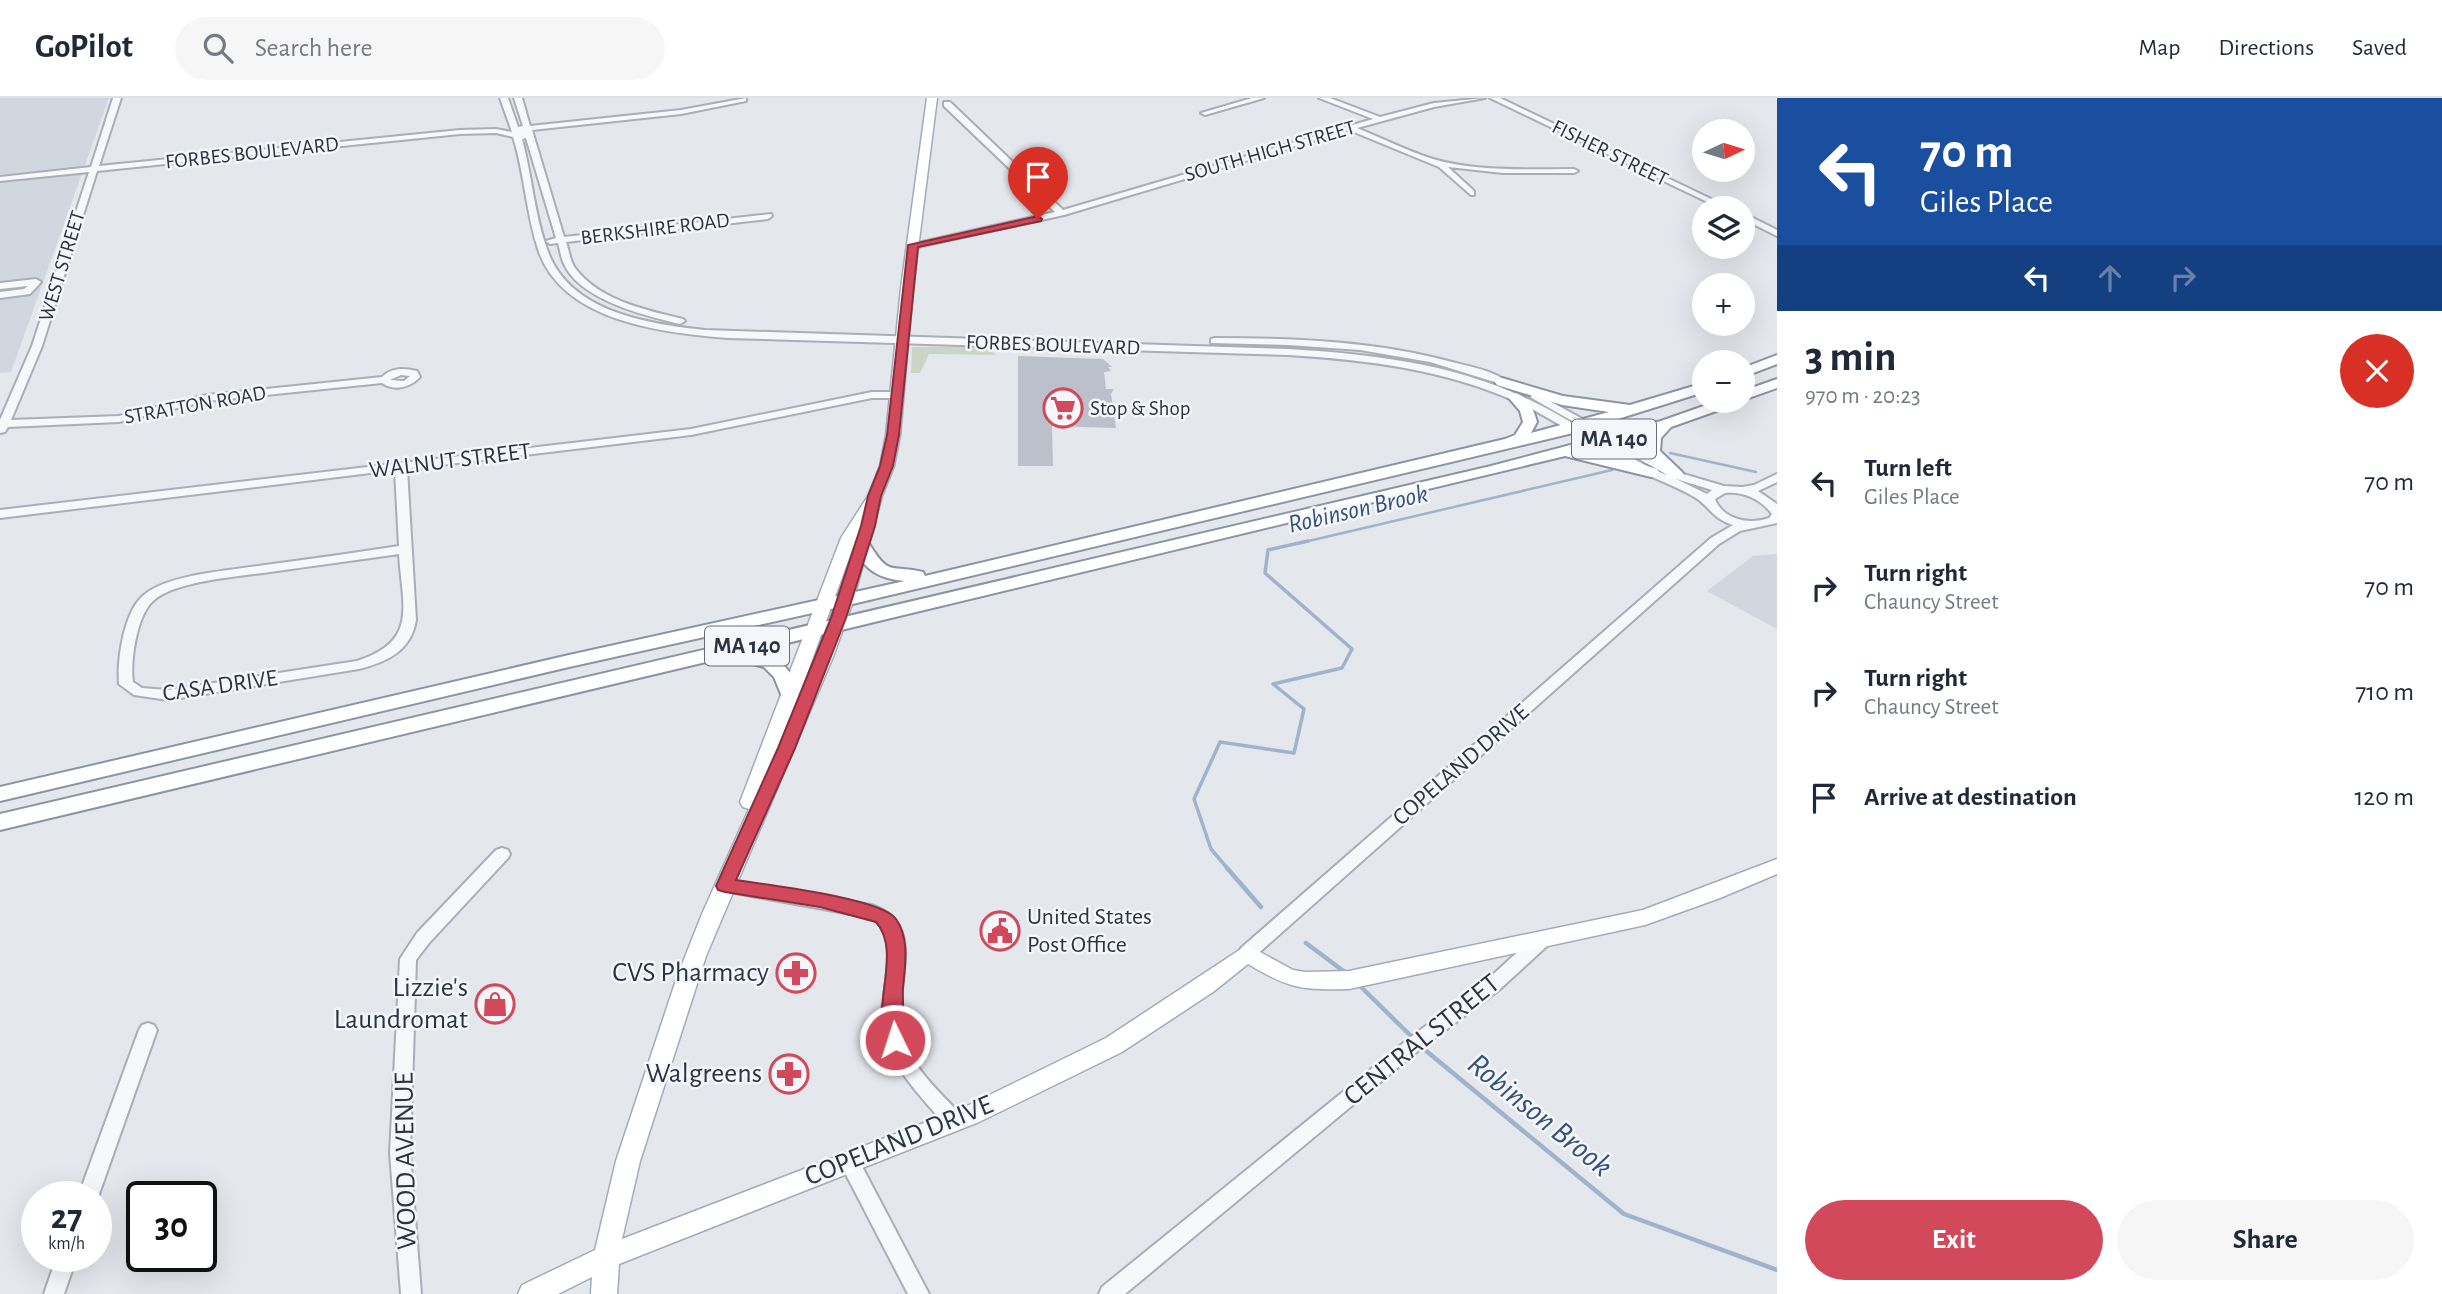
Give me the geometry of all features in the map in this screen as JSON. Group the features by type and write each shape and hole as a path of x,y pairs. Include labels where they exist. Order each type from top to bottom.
{"highway":[{"path":"1755,368 1777,359"},
{"path":"1502,382 1563,402 1588,407 1646,406"},
{"path":"1755,391 1777,383"},
{"name":"MA 140","path":"0,794 558,664 844,601 1580,427 1692,391"},
{"path":"1504,444 1521,438 1530,422 1527,410 1515,397"},
{"name":"MA 140","path":"0,822 1494,470 1666,424 1697,413"},
{"path":"1666,424 1654,433 1651,444 1656,457 1675,475"},
{"path":"1546,457 1579,455 1651,472"},
{"path":"862,546 871,565 889,575 946,576"},
{"path":"726,651 760,658 779,668 785,676 790,695"}],"main road":[{"path":"604,1294 607,1257 622,1184 645,1109 711,917 787,748 844,601 889,457 932,98"},
{"path":"725,886 730,858 822,606 849,538 875,496"},
{"path":"1247,953 1288,977 1305,981 1354,979 1598,929 1674,908 1777,866"},
{"name":"COPELAND DRIVE","path":"531,1294 607,1257 955,1122 1114,1045 1205,986 1247,953"}],"street":[{"name":"WEST STREET","path":"2,428 37,346 117,98"},
{"path":"504,98 519,146"},
{"path":"518,98 533,143"},
{"path":"1205,113 1260,98"},
{"path":"1323,98 1380,119"},
{"name":"SOUTH HIGH STREET","path":"913,245 1061,213 1380,119 1434,105 1481,98"},
{"name":"FISHER STREET","path":"1494,98 1701,196"},
{"path":"515,132 528,127 674,113 744,99"},
{"path":"947,104 1061,213"},
{"path":"460,132 502,121 509,113"},
{"path":"1350,128 1433,161 1466,168 1496,171 1574,171"},
{"name":"FORBES BOULEVARD","path":"92,172 460,132 515,132 533,143 559,240 569,266 585,284 614,302 641,311 693,323 733,327 1355,356 1439,372 1515,397 1580,427"},
{"name":"FORBES BOULEVARD","path":"0,181 503,132"},
{"name":"FORBES BOULEVARD","path":"481,136 506,140 519,146 548,264 565,287 586,301 635,320 717,334 1341,344 1455,365 1502,382 1605,441 1675,475 1726,490 1740,491"},
{"path":"1433,161 1457,177 1471,193"},
{"name":"BERKSHIRE ROAD","path":"542,242 768,216"},
{"path":"1755,222 1777,233"},
{"path":"0,286 58,279"},
{"path":"0,296 27,292 36,282"},
{"name":"STRATTON ROAD","path":"2,428 119,419 207,398 385,380"},
{"name":"WALNUT STREET","path":"0,514 691,432 872,395 897,395"},
{"name":"FORBES BOULEVARD","path":"1605,441 1651,472 1709,501"},
{"name":"CASA DRIVE","path":"401,467 405,549 408,626 398,646 382,658 359,666 168,695 139,692 126,684 124,666 138,610 149,597 164,588 204,578 405,549"},
{"path":"1740,491 1757,488 1777,477"},
{"path":"1769,502 1770,493 1777,486"},
{"path":"1715,541 1719,520 1709,501 1711,495 1726,490"},
{"path":"1740,491 1769,502 1777,514"},
{"path":"1717,512 1736,521 1751,524"},
{"name":"COPELAND DRIVE","path":"1247,953 1715,541 1736,528 1770,523 1777,514"},
{"name":"WOOD AVENUE","path":"411,1294 400,1156 408,958 502,854"},
{"path":"725,886 820,900 869,912 885,919 890,925 897,948 891,1013 895,1040 911,1073 955,1122"},
{"name":"CENTRAL STREET","path":"1110,1294 1417,1042 1493,985 1541,941"},
{"path":"94,1181 148,1030"},
{"path":"849,1161 919,1294"},
{"path":"54,1294 62,1272"}],"shaded area":[{"path":"0,98 109,98 11,372 0,373"},
{"path":"1777,554 1777,629 1707,591 1753,556"}],"green space":[{"path":"912,347 986,347 996,355 929,354 920,373 911,373"}],"building":[{"name":"Stop & Shop","path":"1018,356 1103,359 1112,367 1108,367 1111,371 1104,372 1106,389 1114,389 1111,394 1116,428 1052,426 1053,466 1018,466"}],"waterway":[{"name":"Robinson Brook","path":"1670,453 1756,472"},
{"name":"Robinson Brook","path":"1300,543 1612,470"},
{"name":"Robinson Brook","path":"1228,869 1211,849 1194,799 1220,742 1294,753 1304,709 1273,684 1342,668 1352,649 1265,573 1268,550 1308,541"},
{"name":"Robinson Brook","path":"1227,868 1261,907"},
{"name":"Robinson Brook","path":"1306,943 1346,973"},
{"name":"Robinson Brook","path":"1357,983 1414,1039"},
{"name":"Robinson Brook","path":"1419,1045 1624,1214 1777,1270"}],"place":[{"name":"Stop & Shop","path":"1063,408"},
{"name":"United States Post Office","path":"1000,931"},
{"name":"CVS Pharmacy","path":"796,973"},
{"name":"Lizzie's Laundromat","path":"495,1004"},
{"name":"Walgreens","path":"789,1074"}],"route":[{"path":"895,1040 891,1013 897,948 890,925 882,916 820,900 725,886 787,748 838,618 875,496 887,466 893,435 913,245 1038,219"}]}
